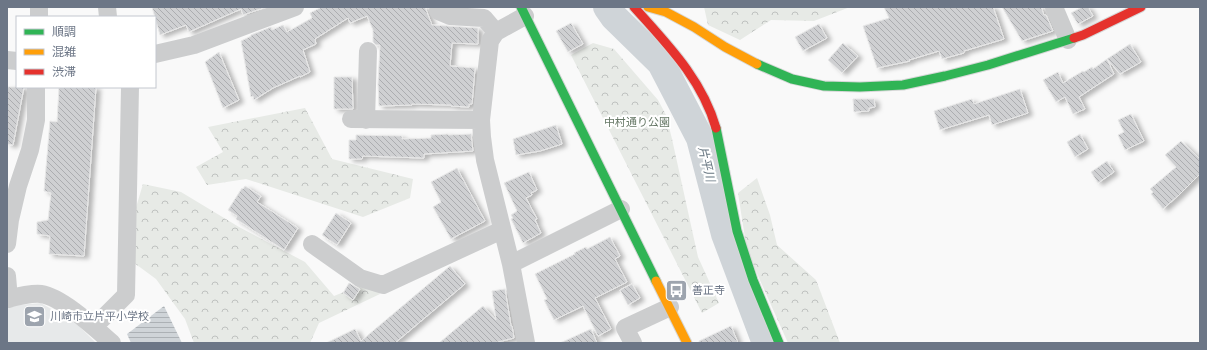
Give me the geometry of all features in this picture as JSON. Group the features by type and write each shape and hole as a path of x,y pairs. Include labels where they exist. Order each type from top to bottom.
{"street":[{"path":"156,54 194,46 295,7"},
{"path":"634,7 680,61 699,88 712,116 721,146 733,214 742,248 764,308 779,343"},
{"path":"648,7 666,12 694,27 725,48 792,79 824,86 860,87 903,85 988,65 1082,35 1141,7"},
{"path":"1054,7 1068,40"},
{"path":"438,11 450,16 484,18 496,32"},
{"path":"526,343 511,264 485,160 482,137 482,120 490,41 496,32 523,12 687,343"},
{"path":"368,51 358,120 482,120"},
{"path":"7,244 12,185 30,150 32,142 36,120 36,88"},
{"path":"94,327 126,296 130,88"},
{"path":"511,264 620,209"},
{"path":"312,244 360,278 383,285 502,230"},
{"path":"7,276 8,299 40,294 54,298 85,319 112,343"},
{"path":"633,343 625,328 670,307"}],"shaded area":[{"name":"川崎市立片平小学校","path":"41,303 78,325 96,343 7,343 7,306"},
{"path":"164,306 182,343 131,343 127,334"}],"green space":[{"path":"704,7 850,7 814,21 771,20 740,40 708,25"},
{"name":"中村通り公園","path":"593,43 614,49 658,100 666,115 698,257 719,303 702,313 571,55"},
{"path":"305,108 332,159 413,179 410,198 363,217 246,179 207,185 196,167 223,152 208,127"},
{"path":"757,178 770,215 777,245 816,280 840,343 788,343 747,251 738,193"},
{"path":"143,184 181,192 239,227 305,262 334,296 371,281 380,294 319,323 310,343 194,343 185,319 156,279 122,254"}],"building":[{"path":"152,7 263,7 243,15 241,9 189,32 186,25 160,35 156,16 155,16"},
{"path":"322,7 425,7 432,25 478,28 478,44 452,43 450,66 475,68 472,104 469,104 469,107 412,104 379,106 378,84 380,45 376,45 373,42 373,30 367,16 350,23 348,18 315,39 316,44 303,50 310,72 273,88 254,100 253,96 251,97 241,41 251,35 271,27 272,30 283,25 287,32 312,18 310,13"},
{"path":"884,7 993,7 1004,39 942,59 939,51 909,60 910,61 877,68 863,26 889,18"},
{"path":"1002,7 1041,7 1053,31 1022,41"},
{"path":"1082,7 1088,7 1093,16 1078,24 1071,13"},
{"path":"571,23 583,44 568,52 556,31"},
{"path":"819,24 827,38 803,51 795,37"},
{"path":"843,43 858,56 842,73 828,60"},
{"path":"1130,44 1141,62 1120,74 1107,59"},
{"path":"219,52 239,100 223,108 205,62"},
{"path":"1107,59 1114,74 1079,97 1085,109 1073,114 1065,97 1056,102 1043,80 1058,72 1063,83 1083,71 1084,72 1092,67 1093,69"},
{"path":"334,77 352,77 353,109 334,109"},
{"path":"7,87 24,88 13,145 7,144"},
{"path":"59,88 96,88 84,256 49,254 50,236 37,234 37,222 48,220 51,193 44,191 50,121 57,122"},
{"path":"1020,89 1028,113 992,125 989,115 940,130 934,111 972,99 974,104"},
{"path":"853,99 874,99 875,107 869,108 869,111 854,112"},
{"path":"1131,114 1144,141 1125,150 1118,135 1124,132 1118,120"},
{"path":"556,125 562,144 540,151 516,155 513,139"},
{"path":"471,134 473,151 424,154 424,158 363,156 362,159 349,159 349,140 356,140 356,135 402,136 402,139 431,138 431,135"},
{"path":"1080,134 1088,149 1075,157 1067,142"},
{"path":"1181,141 1200,159 1200,174 1163,209 1151,194 1153,192 1150,189 1176,167 1165,155"},
{"path":"1107,161 1114,172 1098,183 1091,172"},
{"path":"457,168 485,221 451,239 433,207 441,202 431,182"},
{"path":"529,172 537,190 526,198 537,219 535,220 541,233 523,243 511,219 513,218 511,215 517,211 504,183"},
{"path":"245,186 261,196 257,202 298,228 284,250 236,219 237,216 228,210 242,188 243,189"},
{"path":"336,213 351,223 337,245 322,235"},
{"path":"610,237 620,256 615,259 627,282 595,298 611,329 598,336 583,306 554,320 544,300 547,299 535,274 586,247 587,249"},
{"path":"450,266 465,284 395,343 326,343 355,329 361,341"},
{"path":"349,283 360,289 353,300 343,293"},
{"path":"632,284 640,298 628,305 620,290"},
{"path":"505,289 514,338 494,343 439,343 483,306 496,320 492,291"},
{"path":"731,326 738,343 699,343 699,341"},
{"path":"591,329 597,343 560,343"}],"waterway":[{"name":"片平川","path":"607,7 614,17 661,63 700,138 725,234 766,343"}],"traffic: fast":[{"path":"521,7 656,281"},
{"path":"757,64 792,79 824,86 860,87 903,85 988,65 1074,38"},
{"path":"716,128 737,231 753,280 779,343"}],"traffic: slow":[{"path":"648,7 666,12 757,64"},
{"path":"656,281 687,343"}],"traffic: jam":[{"path":"634,7 671,49 693,78 710,110 716,128"},
{"path":"1074,38 1141,7"}],"place":[{"name":"善正寺","path":"677,290"},
{"name":"川崎市立片平小学校","path":"34,316"}]}
